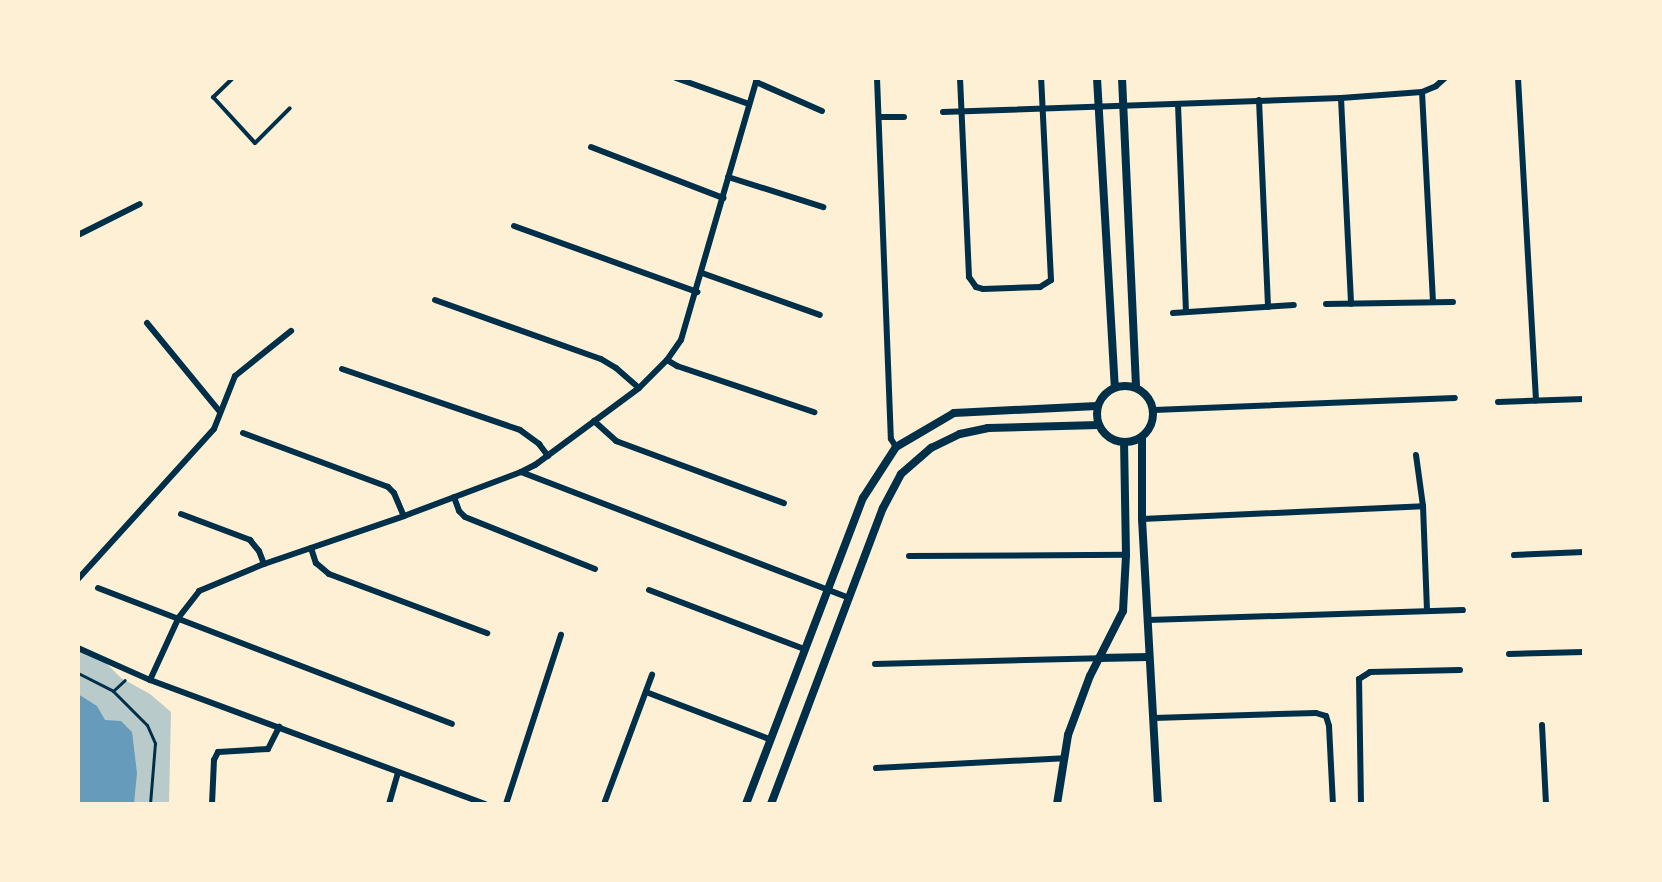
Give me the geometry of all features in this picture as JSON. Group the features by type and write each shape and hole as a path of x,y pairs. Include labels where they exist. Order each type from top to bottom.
{"street":[{"path":"676,78 749,104"},
{"path":"877,78 891,439 896,447"},
{"path":"960,78 969,277 976,287 983,289 1040,287 1051,280 1041,78"},
{"path":"1097,78 1115,387"},
{"path":"1122,78 1136,387"},
{"path":"944,112 1341,98 1422,92 1436,86 1445,78"},
{"path":"1518,78 1536,400"},
{"path":"150,680 179,618 199,591 264,564 404,516 521,472 548,456 639,388 667,360 681,340 697,292 756,80 822,111"},
{"path":"1422,92 1425,108 1433,302"},
{"path":"1341,98 1351,304"},
{"path":"1260,100 1268,307"},
{"path":"1178,104 1186,312"},
{"path":"879,117 904,117"},
{"path":"591,147 723,198"},
{"path":"728,177 823,207"},
{"path":"78,235 140,204"},
{"path":"514,226 697,292"},
{"path":"702,273 820,315"},
{"path":"435,300 601,359 639,388"},
{"path":"1326,304 1453,302"},
{"path":"1173,313 1294,305"},
{"path":"147,323 220,412"},
{"path":"78,579 214,429 235,376 291,331"},
{"path":"667,360 677,366 814,412"},
{"path":"342,369 520,430 539,444 548,456"},
{"path":"1115,387 1136,387 1144,392 1154,410 1152,424 1142,437 1124,442 1109,438 1099,425 1097,406 1104,394 1115,387"},
{"path":"1154,410 1455,398"},
{"path":"1498,402 1584,399"},
{"path":"746,804 863,498 896,447 954,413 1097,406"},
{"path":"594,421 616,441 784,503"},
{"path":"771,804 883,508 901,474 931,448 960,434 988,428 1099,425"},
{"path":"243,433 387,487 394,493 404,516"},
{"path":"1142,437 1142,519 1158,804"},
{"path":"1057,804 1068,735 1099,658 1123,611 1126,555 1124,442"},
{"path":"1416,455 1423,506 1427,610"},
{"path":"521,472 849,598"},
{"path":"454,497 459,511 465,517 595,569"},
{"path":"1142,519 1423,506"},
{"path":"181,514 250,540 259,551 264,564"},
{"path":"311,548 316,563 329,574 488,633"},
{"path":"1514,555 1584,552"},
{"path":"909,556 1126,555"},
{"path":"98,588 452,724"},
{"path":"649,590 804,649"},
{"path":"1148,620 1463,610"},
{"path":"506,804 561,635"},
{"path":"78,648 150,680 486,804"},
{"path":"1509,654 1584,652"},
{"path":"875,664 1149,657"},
{"path":"1361,804 1359,679 1370,672 1460,670"},
{"path":"604,804 652,675"},
{"path":"646,693 769,739"},
{"path":"1154,718 1316,714 1326,716 1333,804"},
{"path":"1542,725 1546,804"},
{"path":"212,804 214,760 218,752 268,749 279,727"},
{"path":"876,768 1064,758"},
{"path":"389,804 398,772"}],"lane":[{"path":"233,78 213,97 255,143 290,108"}],"path":[{"path":"78,673 113,691 147,725 155,743 150,804"}],"shaded area":[{"path":"78,648 99,656 121,678 150,694 171,712 169,804 78,804"}],"water":[{"path":"78,694 97,706 105,720 121,721 132,732 137,773 134,804 78,804"}]}
